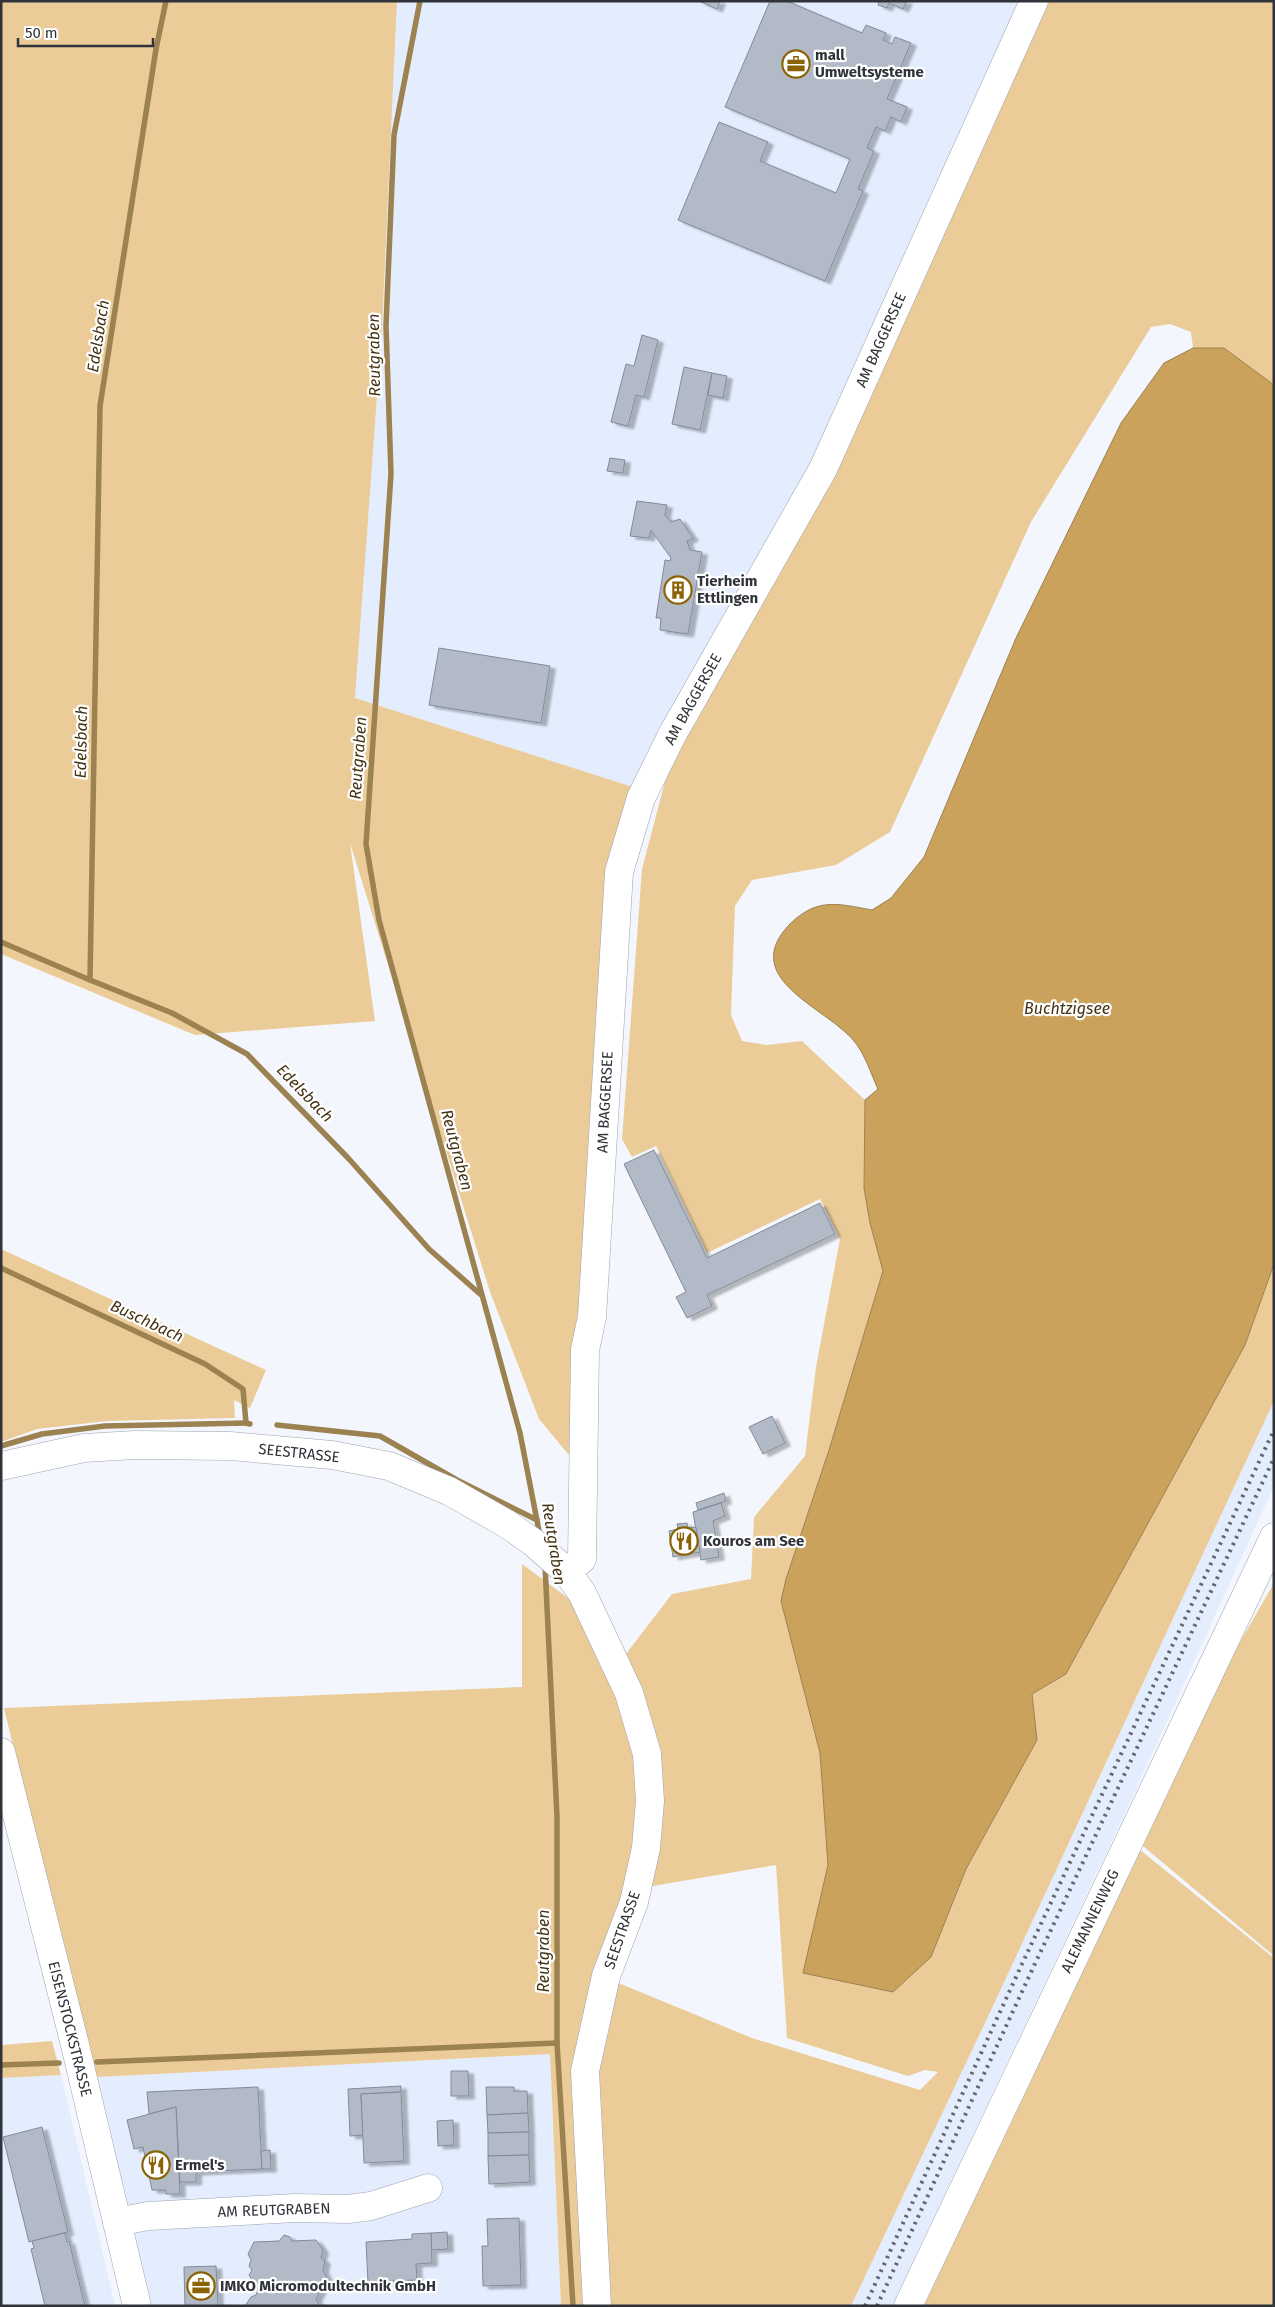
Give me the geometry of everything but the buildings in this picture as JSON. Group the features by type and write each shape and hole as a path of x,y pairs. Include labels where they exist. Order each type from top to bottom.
{"street":[{"name":"AM BAGGERSEE","path":"561,1567 582,1559 584,1350 592,1316 619,872 641,798 672,735 823,469 1034,1"},
{"name":"SEESTRASSE","path":"1,1466 84,1448 135,1445 230,1446 332,1455 390,1466 449,1491 507,1524 534,1543 561,1567 585,1598 629,1693 647,1754 650,1801 646,1848 634,1902 609,1968 596,2013 585,2071 597,2306"},
{"name":"ALEMANNENWEG","path":"908,2306 1274,1537"},
{"name":"EISENSTOCKSTRASSE","path":"1,1752 137,2306"},
{"name":"AM REUTGRABEN","path":"117,2222 148,2216 295,2208 348,2209 371,2206 428,2188"}],"shaded area":[{"path":"1,1 397,1 382,328 355,698 639,789 573,1460 539,1419 490,1292 350,843 375,1021 195,1035 1,954"},
{"path":"397,1 1025,1 810,463 639,789 355,698 382,328"},
{"path":"1044,1 1274,1 1274,385 1224,348 1193,348 1191,332 1170,324 1151,327 1031,522 890,832 836,865 752,880 735,906 731,1015 742,1041 767,1045 802,1041 865,1100 864,1188 870,1223 883,1271 829,1450 786,1579 781,1601 820,1753 828,1865 804,1973 931,1957 966,1869 1037,1740 1032,1694 1066,1674 1245,1345 1274,1264 1274,1401 993,2006 851,2306 561,2306 550,2054 96,2077 83,2039 4,1708 522,1687 522,1564 568,1598 589,1630 636,1745 641,1792 626,1898 599,1975 752,2038 920,2090 938,2072 925,2070 908,2076 787,2038 776,1865 647,1887 660,1809 622,1659 672,1594 751,1579 754,1517 805,1456 816,1367 840,1239 820,1199 707,1253 656,1146 632,1157 622,1139 642,869 668,770"},
{"path":"1,1249 266,1370 250,1408 234,1400 235,1418 107,1421 37,1429 1,1442"},
{"path":"1274,1401 1274,1486 1126,1811 892,2306 851,2306 993,2006"},
{"path":"1274,1583 1274,1956 1137,1841 1195,1720"},
{"path":"1134,1845 1274,1958 1274,2306 904,2306"},
{"path":"52,2041 61,2075 1,2078 1,2045"},
{"path":"550,2054 561,2306 152,2306 96,2077"},
{"path":"61,2075 115,2306 1,2306 1,2078"}],"water":[{"name":"Buchtzigsee","path":"1193,348 1224,348 1274,385 1274,1264 1245,1345 1066,1674 1032,1694 1037,1740 966,1869 931,1957 893,1992 803,1973 828,1865 820,1753 781,1601 786,1579 829,1450 883,1271 870,1223 864,1188 865,1100 878,1089 865,1058 854,1041 841,1028 791,990 779,976 774,960 777,942 791,923 810,909 820,906 839,905 872,910 891,898 924,857 1016,638 1121,423 1164,363"}],"waterway":[{"name":"Edelsbach","path":"166,1 156,49 100,406 90,980 172,1013 247,1054 349,1159 429,1249 480,1294"},
{"name":"Reutgraben","path":"420,1 394,135 386,326 391,474 366,844 379,920 520,1433 540,1536"},
{"path":"1,942 90,980"},
{"name":"Buschbach","path":"1,1268 205,1364 243,1389 246,1423 250,1424"},
{"path":"1,1446 42,1434 105,1426 246,1423"},
{"name":"Buschbach","path":"277,1425 380,1436 457,1480 537,1520"},
{"name":"Reutgraben","path":"545,1565 557,1817 557,2043 573,2306"},
{"path":"97,2062 557,2043"},
{"path":"1,2065 59,2063"}],"railway":[{"path":"865,2306 1022,1964 1274,1430"},
{"path":"877,2306 1032,1970 1274,1458"}],"place":[{"name":"mall Umweltsysteme","path":"796,64"},
{"name":"Tierheim Ettlingen","path":"678,590"},
{"name":"Kouros am See","path":"684,1541"},
{"name":"Ermel's","path":"156,2165"},
{"name":"IMKO Micromodultechnik GmbH","path":"201,2286"}]}
